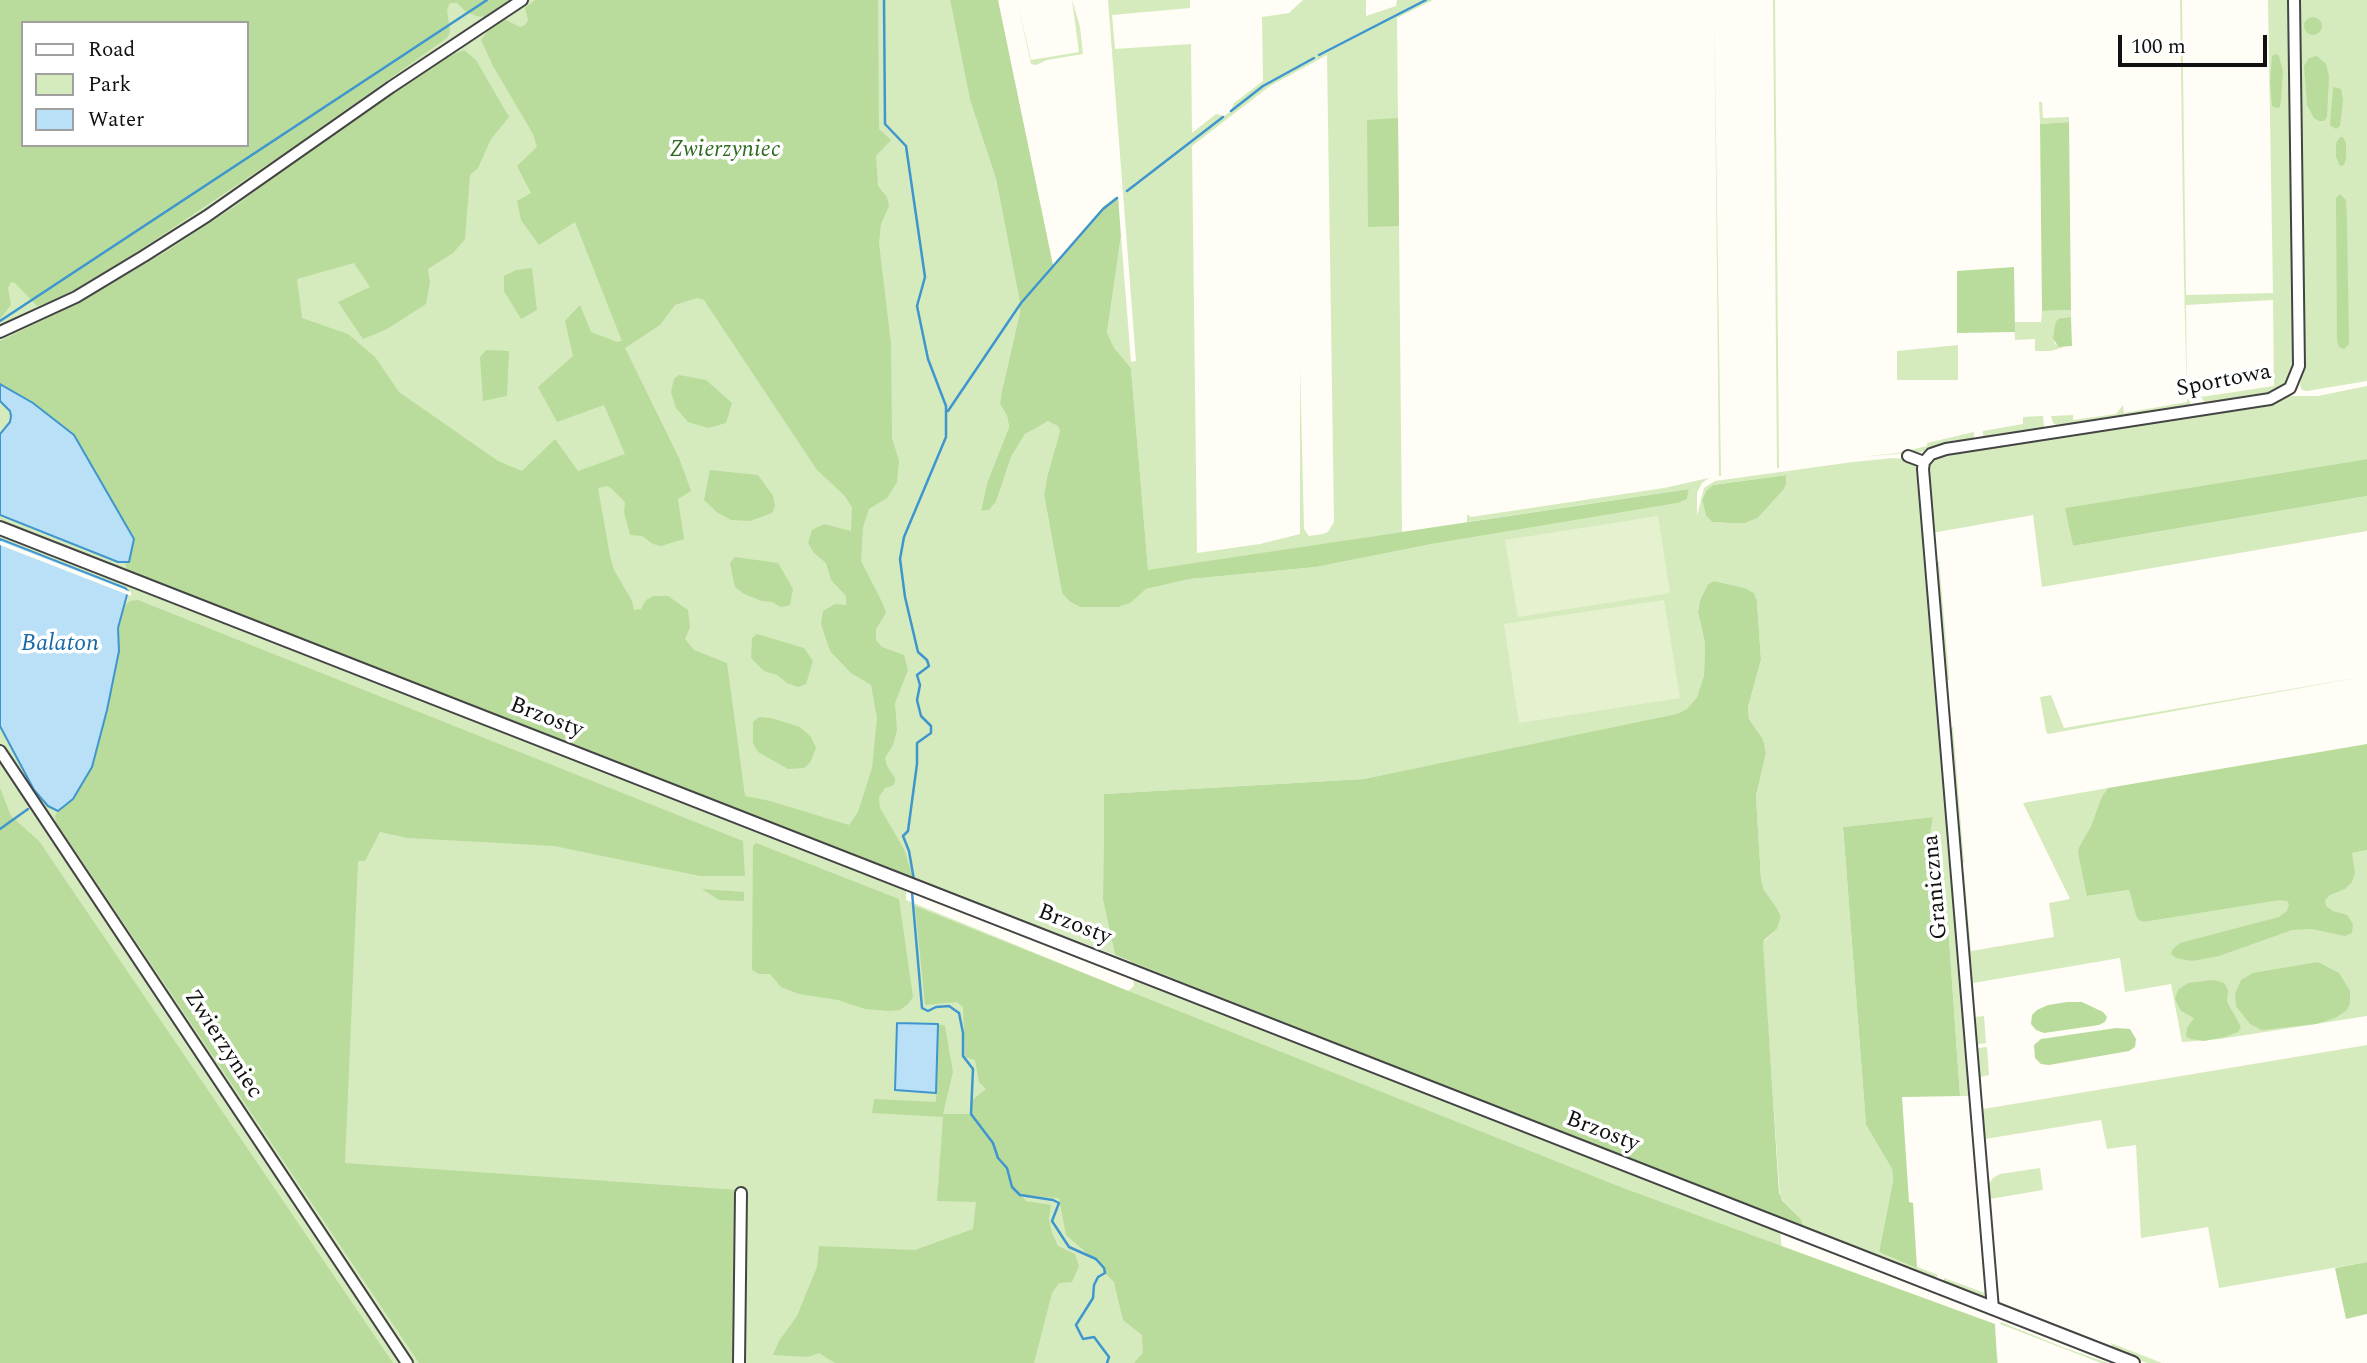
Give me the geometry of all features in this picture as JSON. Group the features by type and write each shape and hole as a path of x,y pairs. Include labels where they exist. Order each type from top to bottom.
{"street":[{"path":"0,332 76,297 207,216 402,79 522,0"},
{"name":"Sportowa","path":"1924,462 1931,454 1946,449 2270,399 2290,388 2298,366 2294,0"},
{"path":"1908,456 1924,462"},
{"name":"Graniczna","path":"1924,462 1993,1309"},
{"name":"Brzosty","path":"0,528 2133,1363"},
{"name":"Zwierzyniec","path":"0,751 407,1363"},
{"path":"738,1363 741,1193"}],"green space":[{"path":"0,0 950,0 970,100 996,179 1020,303 1000,404 1007,416 1009,427 987,483 981,511 989,510 996,502 1011,457 1025,434 1049,421 1059,426 1044,495 1062,593 1070,602 1080,607 1119,607 1129,603 1146,589 1190,579 1316,567 1432,544 1678,503 1687,499 1689,489 1467,522 1467,514 1471,517 1664,488 1709,478 1702,483 1697,493 1697,516 1704,488 1715,481 1853,462 1908,459 1915,464 1920,477 1975,1141 1973,1144 1969,1096 1960,1096 1946,896 1936,887 1931,865 1929,842 1933,817 1843,827 1866,1125 1892,1169 1893,1181 1879,1252 1938,1275 1935,1279 1804,1228 1801,1219 1780,1197 1762,944 1777,929 1781,917 1764,890 1761,879 1756,796 1766,753 1763,739 1749,719 1748,707 1761,660 1757,601 1754,593 1745,588 1714,581 1708,584 1700,600 1698,612 1705,643 1704,675 1697,697 1689,707 1731,696 1782,1251 1994,1324 1998,1363 0,1363","holes":["1786,475 1784,489 1758,518 1745,523 1712,522 1706,516 1702,500 1713,485","1586,734 1359,793 1113,796 1134,986 1128,991 906,900 907,859 914,880 1115,955 1103,900 1104,794 1364,779"]},
{"path":"0,0 512,0 485,17 465,11 457,3 450,3 447,10 450,32 447,38 289,150 134,254 59,299 37,306 11,282 8,288 11,305 0,319"},
{"name":"Zwierzyniec","path":"535,0 878,0 879,129 891,140 876,156 878,186 887,197 889,206 881,224 879,243 891,344 892,438 899,461 897,482 887,498 869,509 863,527 861,561 886,613 876,629 876,640 882,647 904,655 908,670 895,703 897,730 893,745 885,758 895,783 885,788 879,797 880,808 904,849 914,880 752,818 622,763 127,571 125,562 129,562 134,539 74,435 33,403 0,384 0,341 78,303 167,251 237,205 297,159 440,60 464,50 476,60 509,117 491,139 478,168 470,175 465,239 453,253 428,269 430,283 426,304 387,329 363,339 338,302 370,287 354,263 297,279 302,318 348,334 375,357 399,392 498,461 522,471 555,439 578,471 625,454 604,405 557,422 538,387 573,356 565,321 580,305 591,332 617,342 622,341 575,222 539,245 521,220 517,201 531,193 517,166 537,147 533,134 481,40 504,19 520,27 525,25 528,20 525,8","holes":["697,298 704,300 817,470 844,495 852,507 851,531 824,524 812,530 808,543 814,553 826,563 831,580 846,596 846,605 835,604 823,611 821,624 830,651 851,673 871,685 877,718 872,768 858,812 849,825 745,796 727,663 694,650 685,639 690,627 688,610 668,596 653,596 646,600 641,609 634,610 610,556 598,488 607,486 625,502 624,512 630,535 642,536 661,546 684,539 678,499 691,491 679,458 625,348 660,325 675,305"]},
{"path":"950,0 998,0 1053,265 1104,206 1118,196 1121,236 1107,333 1114,348 1131,368 1148,570 1689,489 1687,499 1678,503 1432,544 1316,567 1190,579 1146,589 1130,603 1119,607 1080,607 1070,602 1062,593 1044,495 1060,431 1058,426 1048,421 1025,434 1011,457 996,502 989,510 981,511 987,483 1009,427 1007,416 1000,404 1020,303 996,179 970,100"},
{"path":"1017,0 1031,60 1079,52 1072,0 1080,27 1083,54 1031,64"},
{"path":"1108,0 1190,0 1190,8 1112,15 1115,49 1191,44 1192,133 1216,114 1224,116 1231,111 1234,103 1263,81 1262,17 1289,13 1303,0 1366,0 1366,16 1396,6 1397,0 1433,0 1397,18 1402,532 1148,571 1131,368 1113,348 1107,333 1121,236 1131,362 1136,361","holes":["1327,55 1334,522 1328,532 1323,534 1309,536 1304,529 1300,365 1300,534 1260,544 1197,553 1192,146 1270,86"]},
{"path":"1714,0 1721,476 1719,476"},
{"path":"1775,0 1779,468 1777,468"},
{"path":"2180,0 2186,295 2273,293 2268,0 2291,0 2293,373 2284,387 2268,395 2206,404 2201,397 2274,386 2273,300 2186,305 2187,399 2194,398 2189,405 2056,425 2051,416 2073,415 2073,420 2116,414 2123,405 2124,413 2187,402"},
{"path":"2298,0 2367,0 2367,381 2307,391 2302,390 2300,385 2303,369"},
{"path":"2313,17 2319,20 2322,26 2319,32 2313,35 2307,32 2304,26 2307,20"},
{"path":"2276,54 2283,71 2280,107 2277,108 2272,106 2270,82 2272,56"},
{"path":"2317,56 2326,64 2329,76 2327,117 2324,121 2314,118 2307,105 2304,66 2309,58"},
{"path":"2333,87 2341,89 2343,100 2340,126 2336,129 2330,125"},
{"path":"2039,102 2042,102 2043,118 2069,117 2069,122 2040,124"},
{"path":"1398,118 1399,226 1368,227 1367,120"},
{"path":"2069,122 2071,310 2042,311 2040,124"},
{"path":"2343,137 2346,143 2346,159 2344,165 2340,166 2336,157 2336,143"},
{"path":"2340,194 2346,200 2347,222 2349,344 2344,349 2339,347 2337,341 2336,198"},
{"path":"2014,267 2015,332 1957,333 1957,271"},
{"path":"532,268 537,310 521,319 504,291 504,276 516,270"},
{"path":"2071,310 2071,317 2061,318 2053,339 2055,344 2064,347 2051,351 2035,351 2035,339 2015,340 2014,322 2041,322 2042,311"},
{"path":"2071,317 2072,346 2059,347 2053,339 2057,320"},
{"path":"1958,345 1958,380 1897,380 1897,351"},
{"path":"486,350 509,351 507,396 483,401 480,357"},
{"path":"679,375 706,380 732,403 726,423 708,428 688,422 676,408 671,392 674,379"},
{"path":"2367,386 2367,459 2066,508 2073,546 2367,496 2367,531 2042,587 2033,515 1932,533 1928,469 1943,453 2292,396 2318,396"},
{"path":"2043,416 2042,430 1983,437 1983,431 2023,424 2023,417"},
{"path":"1974,432 1972,440 1921,452 1859,457 1898,453"},
{"path":"2367,459 2367,496 2073,546 2065,508"},
{"path":"710,470 758,475 773,496 775,506 772,513 750,521 731,520 718,513 704,500"},
{"path":"1786,475 1784,489 1758,518 1745,523 1730,523 1712,522 1706,516 1702,500 1713,485"},
{"path":"1658,516 1670,593 1518,617 1505,540"},
{"path":"735,557 778,563 793,589 790,605 781,607 762,601 735,587 730,563"},
{"path":"1939,561 1949,680 1946,680 1935,563"},
{"path":"1714,581 1745,588 1754,593 1757,601 1761,660 1748,707 1749,719 1763,739 1766,753 1756,796 1761,879 1764,890 1781,917 1777,929 1763,944 1779,1193 1782,1200 1801,1219 1804,1228 1115,955 1103,900 1104,794 1364,779 1677,714 1687,709 1697,697 1704,675 1705,643 1698,612 1700,600 1708,584"},
{"path":"138,600 743,841 745,876 700,876 554,846 408,838 380,832 365,861 358,861 345,1163 738,1190 735,1363 419,1363 56,822 58,811 73,799 92,767 119,651 118,628 125,605"},
{"path":"1664,600 1680,698 1519,723 1504,624"},
{"path":"757,634 804,648 813,661 806,684 798,687 787,683 777,675 764,671 751,658 752,638"},
{"path":"2367,676 2048,734 2040,697 2051,695 2064,728"},
{"path":"759,717 800,727 811,737 816,748 810,763 804,768 788,769 758,752 753,743 753,722"},
{"path":"1953,727 1964,863 1959,863 1948,728"},
{"path":"2367,744 2367,850 2352,853 2355,873 2352,882 2325,900 2326,906 2333,911 2347,915 2353,924 2352,933 2345,936 2312,929 2292,930 2219,956 2192,961 2176,958 2171,954 2173,949 2180,943 2279,917 2287,911 2289,904 2280,900 2144,922 2136,916 2129,890 2087,896 2079,847 2108,788"},
{"path":"0,788 11,816 39,841 393,1363 0,1363"},
{"path":"2108,788 2079,847 2088,896 2129,890 2136,916 2144,922 2345,889 2352,853 2367,850 2367,1016 2220,1039 2182,1042 2171,984 2125,992 2120,958 1973,983 1974,1002 1972,1001 1960,873 1964,872 1971,951 2054,937 2049,903 2070,899 2023,803"},
{"path":"1933,817 1929,842 1931,865 1936,887 1946,896 1960,1096 1902,1097 1909,1202 1913,1203 1917,1268 1879,1252 1893,1181 1892,1169 1866,1125 1843,827"},
{"path":"756,843 899,899 913,997 908,1004 900,1010 865,1009 838,1000 799,994 781,987 770,974 759,974 752,970 753,846"},
{"path":"702,889 744,892 744,901 719,900"},
{"path":"915,906 1623,1188 1995,1324 1997,1363 1134,1363 1143,1353 1142,1335 1123,1320 1114,1282 1104,1268 1066,1235 1059,1198 1021,1195 1026,1201 1051,1205 1049,1219 1052,1233 1058,1246 1075,1254 1079,1266 1072,1282 1059,1283 1052,1293 1034,1363 835,1363 819,1353 808,1357 773,1355 779,1341 797,1316 817,1267 819,1246 915,1250 973,1229 976,1202 937,1201 943,1117 872,1113 874,1099 936,1102 938,1024 945,1026 953,1072 943,1114 971,1114 971,1101 986,1089 979,1082 975,1060 965,1057 963,1007 957,1002 925,1005"},
{"path":"2318,962 2339,973 2350,991 2350,1004 2346,1011 2335,1018 2316,1024 2262,1030 2250,1024 2236,1006 2235,994 2241,980 2253,973"},
{"path":"2214,980 2224,983 2228,990 2227,1002 2241,1027 2238,1032 2225,1037 2204,1041 2191,1039 2186,1036 2187,1028 2194,1018 2181,1011 2175,999 2178,990 2188,983"},
{"path":"2067,1002 2082,1002 2103,1012 2107,1017 2105,1022 2044,1033 2031,1024 2032,1015 2037,1010"},
{"path":"1975,1013 1975,1017 1984,1016 1986,1043 1974,1045 1973,1015"},
{"path":"2116,1028 2130,1029 2136,1039 2135,1047 2129,1051 2049,1065 2041,1064 2035,1058 2034,1045 2041,1039"},
{"path":"2367,1045 2367,1262 2219,1288 2208,1227 2141,1238 2136,1145 2107,1149 2101,1120 1985,1139 1986,1151 1984,1149 1978,1048 1987,1047 1989,1075 1980,1077 1983,1109"},
{"path":"1973,1152 1988,1294 1981,1298 1946,1285 1944,1281 1944,1278 1985,1293"},
{"path":"2040,1168 2043,1190 1990,1199 1996,1263 1988,1185 2000,1174"},
{"path":"2367,1262 2367,1314 2346,1319 2335,1268"},
{"path":"2001,1322 2108,1363 2101,1363 2000,1324"},
{"path":"2111,1343 2162,1363 2147,1363 2113,1350"}],"water":[{"path":"0,384 33,403 74,435 134,539 129,562 118,562 0,515 0,434 10,422 11,416 10,411 0,401"},
{"name":"Balaton","path":"0,539 128,591 118,628 119,651 107,710 92,767 73,799 58,811 48,806 34,790 0,726"},
{"path":"897,1023 938,1024 936,1093 895,1090"}],"pier":[{"path":"0,541 131,592 131,596 0,545"}],"waterway":[{"path":"0,321 487,0"},
{"name":"Zwierzyniec","path":"884,0 885,124 906,146 925,277 917,306 928,359 946,406 946,437 904,537 900,559 905,597 918,652 927,660 929,666 917,675 920,685 917,700 921,716 931,726 931,733 917,743 917,764 908,831 903,836 909,851 914,880"},
{"path":"1319,55 1426,0"},
{"path":"1231,111 1263,86 1314,58"},
{"path":"1127,191 1223,117"},
{"path":"948,411 1021,303 1103,209 1117,198"},
{"path":"0,829 28,809"},
{"name":"Zwierzyniec","path":"912,892 922,1008 928,1011 949,1006 959,1013 963,1033 963,1056 973,1069 971,1114 993,1143 998,1158 1007,1168 1012,1187 1020,1195 1059,1203 1052,1221 1069,1247 1096,1259 1104,1268 1105,1273 1098,1277 1094,1285 1093,1298 1076,1325 1083,1339 1094,1337 1109,1357 1107,1363"}]}
